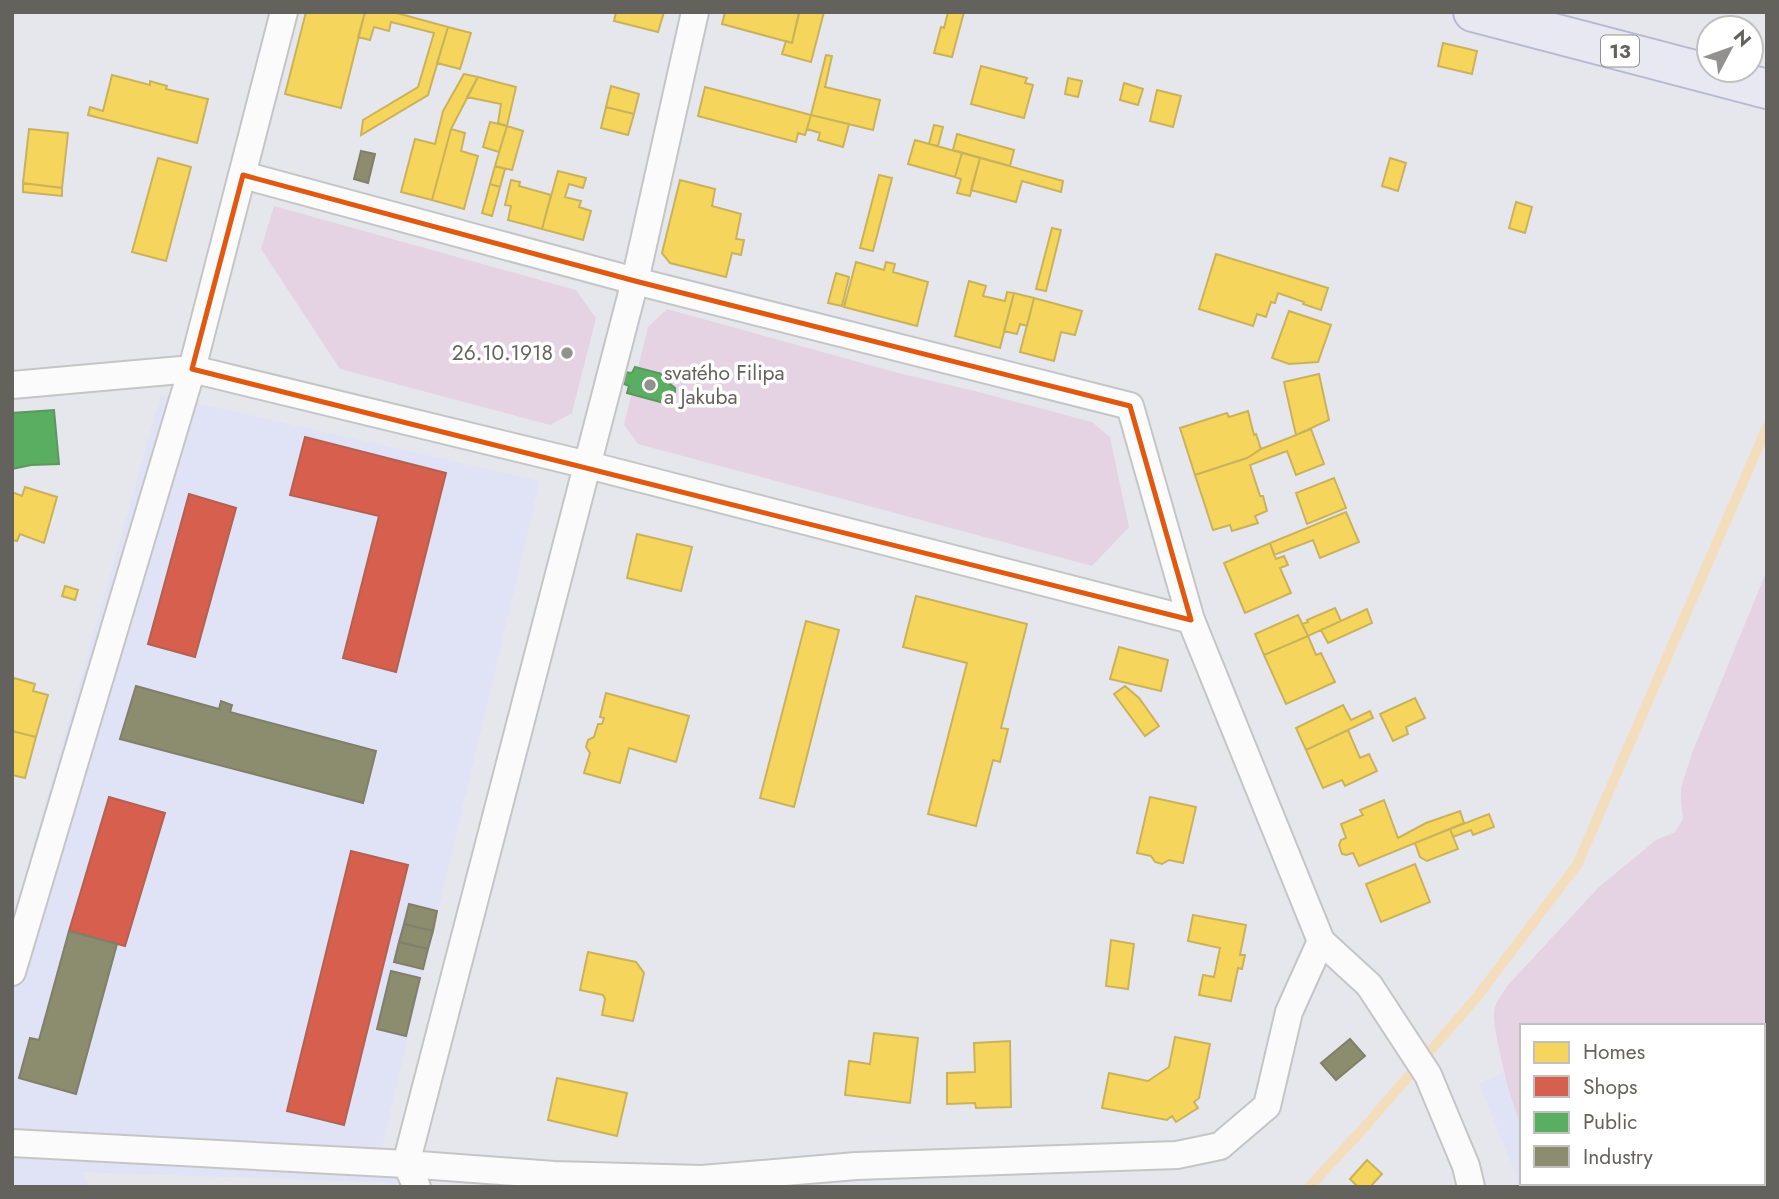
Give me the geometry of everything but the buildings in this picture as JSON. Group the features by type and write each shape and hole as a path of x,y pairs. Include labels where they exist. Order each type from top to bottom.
{"main road":[{"name":"13","path":"1472,12 1767,89"}],"street":[{"path":"12,972 192,369 284,12"},
{"path":"411,1175 635,281 695,12"},
{"path":"243,175 635,281 1130,406 1191,620 1321,941 1369,985 1428,1075 1466,1166 1471,1187"},
{"path":"12,385 192,369 588,465 1191,620"},
{"path":"12,1143 411,1175 702,1179 856,1166 1177,1155 1220,1146 1267,1106 1289,1012 1321,941"}],"highlighted area":[{"path":"243,175 635,281 1130,406 1191,620 192,369"}],"shaded area":[{"path":"274,206 576,290 596,318 572,413 550,425 340,369 261,249"},
{"path":"667,309 898,373 1092,422 1110,437 1129,527 1092,566 638,444 624,425 648,327"},
{"path":"161,395 540,481 381,1151 397,1183 82,1172 89,1187 12,1187 12,922"},
{"path":"1767,570 1767,1187 1560,1187 1558,1185 1765,1185 1765,1024 1520,1024 1520,1122 1496,1035 1494,1011 1507,986 1599,887 1656,840 1675,832 1683,819 1681,788 1692,753"},
{"path":"1504,1072 1520,1123 1520,1185 1560,1187 1519,1187 1479,1083"}],"waterway":[{"path":"1309,1187 1476,998 1577,865 1767,427"}],"place":[{"name":"26.10.1918","path":"567,353"},
{"name":"svatého Filipa a Jakuba","path":"650,385"}]}
